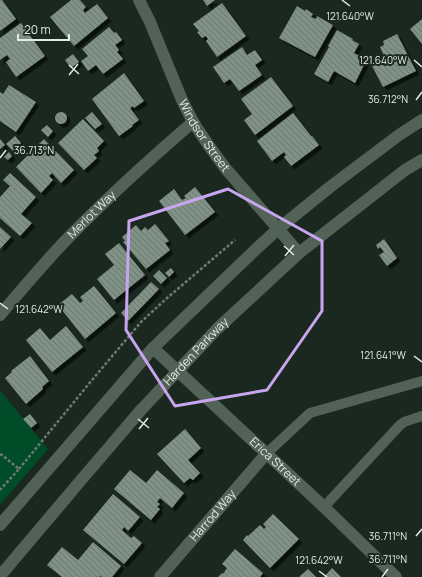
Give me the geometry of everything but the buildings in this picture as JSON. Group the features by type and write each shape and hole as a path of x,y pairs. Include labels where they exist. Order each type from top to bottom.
{"street":[{"name":"Windsor Street","path":"139,0 193,122 226,169 299,253"},
{"path":"0,525 153,348 248,256 278,229 330,187 422,120"},
{"name":"Merlot Way","path":"0,315 42,266 73,233 134,173 193,122"},
{"name":"Harden Parkway","path":"0,576 141,410 217,329 299,253 405,170 422,160"},
{"name":"Erica Street","path":"153,348 324,507 396,577"},
{"name":"Harrod Way","path":"160,577 266,454"}],"lane":[{"path":"266,454 310,413 422,381"},
{"path":"324,507 400,425 404,422 422,416"}],"path":[{"path":"0,490 141,322 235,240"},
{"path":"0,454 19,469"}],"highlighted area":[{"path":"228,189 322,241 322,311 267,390 175,406 126,330 129,221"}],"green space":[{"path":"0,390 48,449 0,505"}]}
